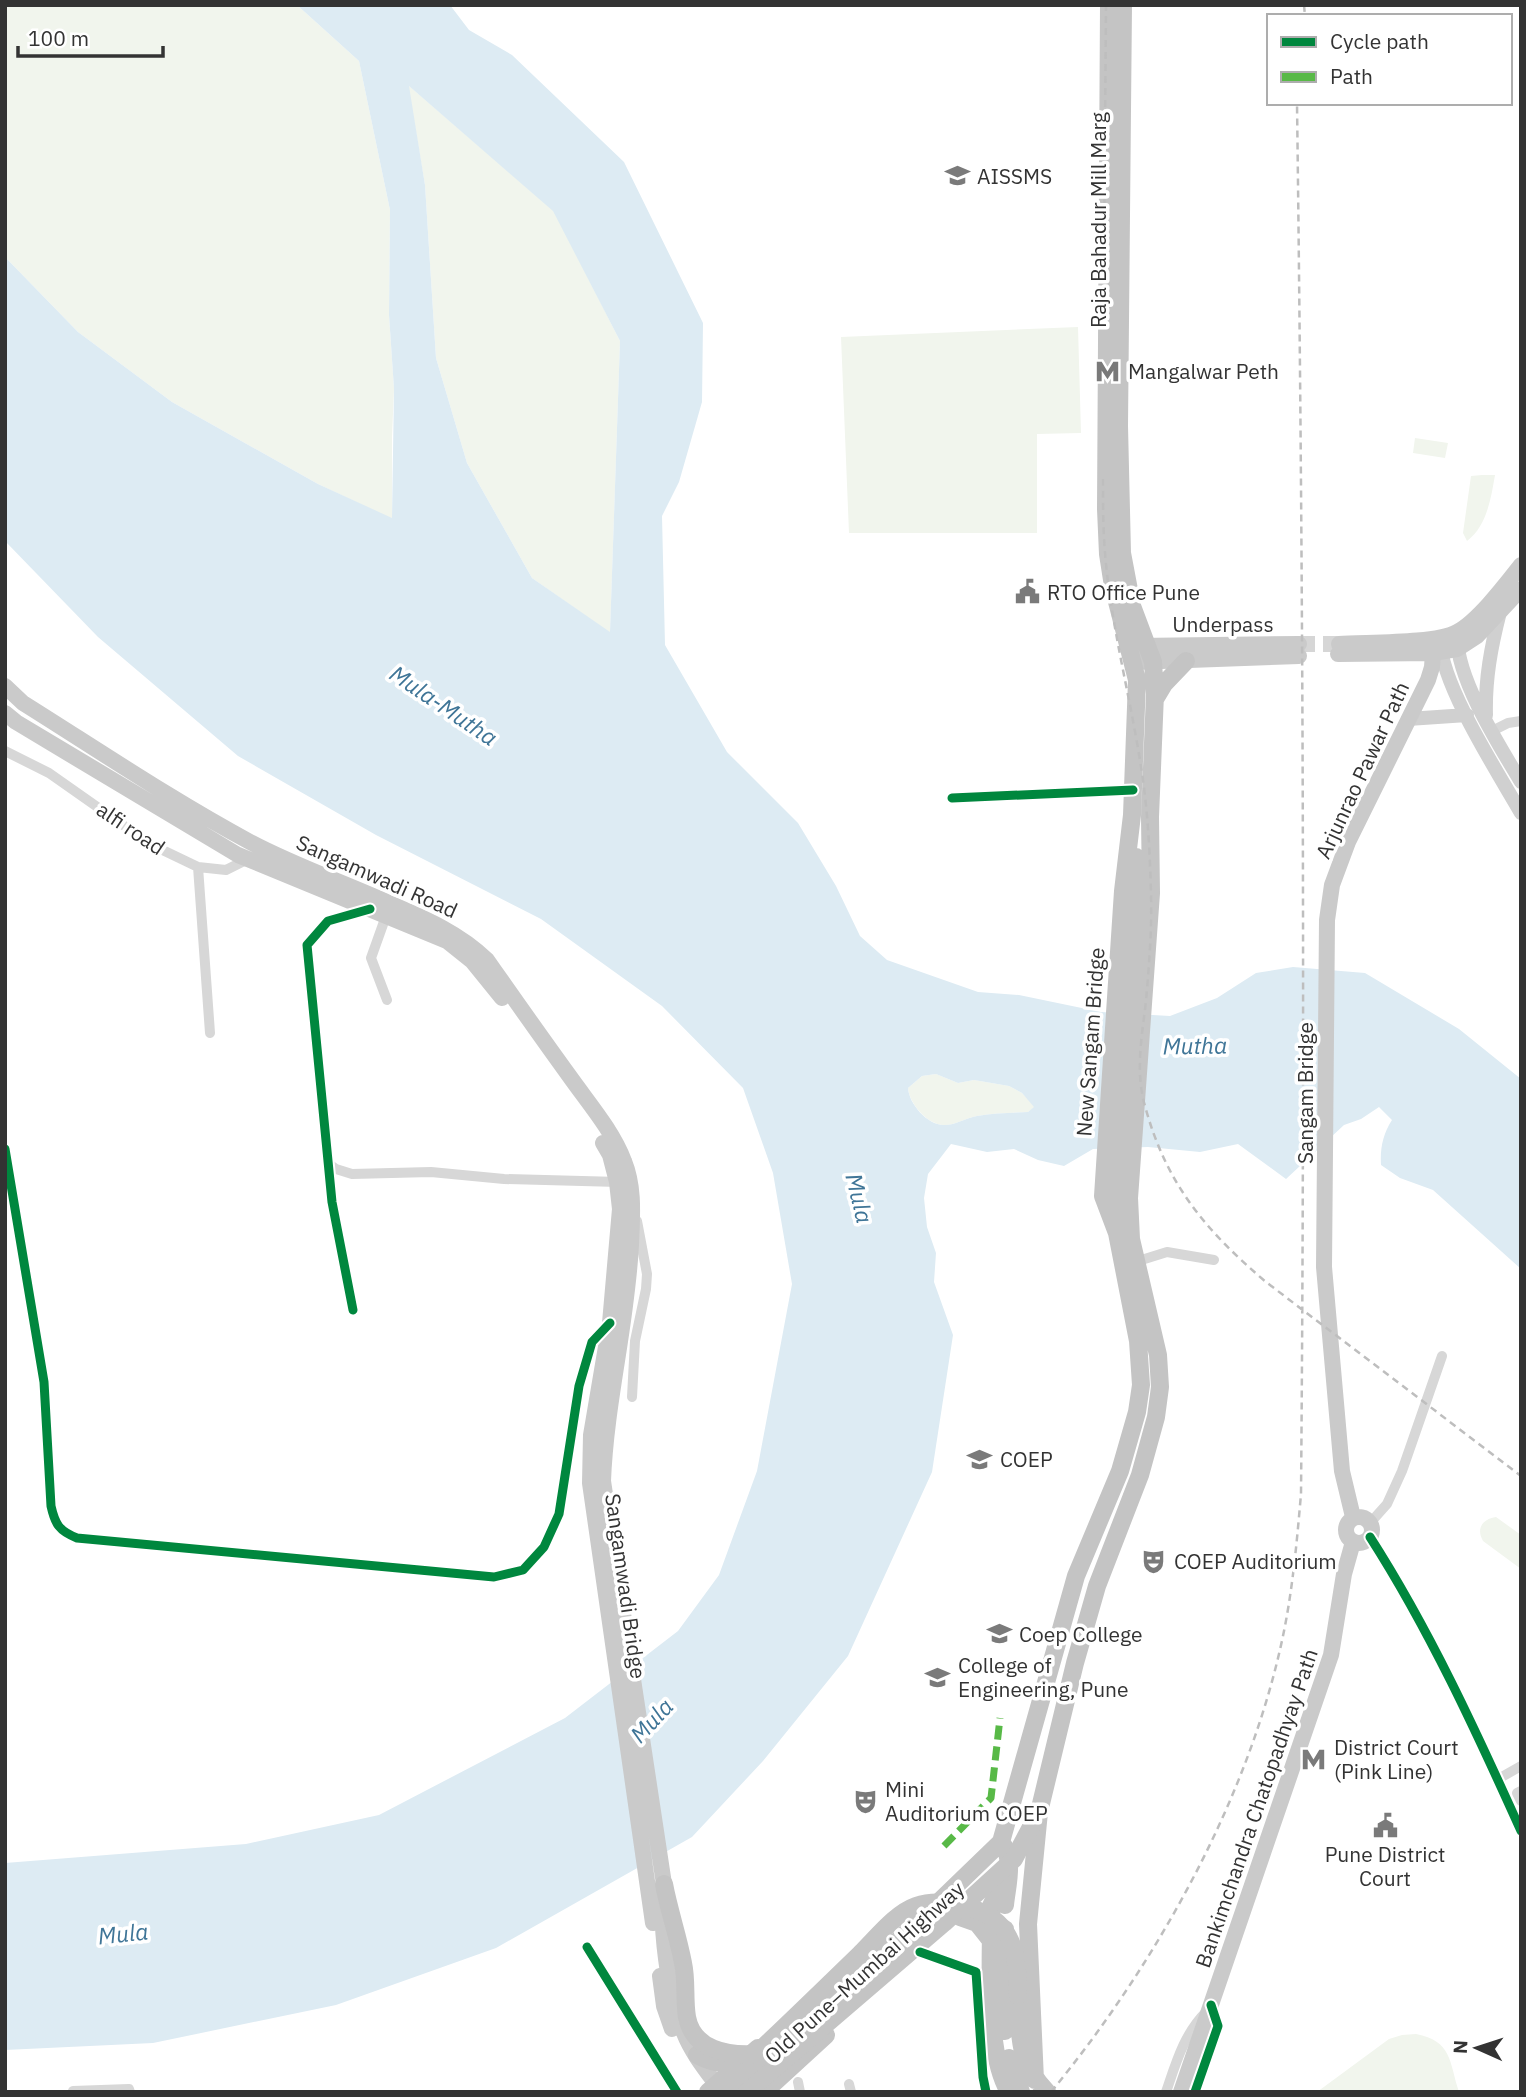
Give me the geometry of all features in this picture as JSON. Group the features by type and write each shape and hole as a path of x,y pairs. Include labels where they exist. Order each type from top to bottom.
{"highway":[{"name":"Raja Bahadur Mill Marg","path":"1109,5 1122,553 1141,654 1154,700 1150,817 1137,892"},
{"name":"Raja Bahadur Mill Marg","path":"1114,244 1122,5"},
{"name":"Raja Bahadur Mill Marg","path":"1137,892 1133,790 1137,680 1141,654"},
{"path":"1154,700 1164,684 1186,661"},
{"name":"Raja Bahadur Mill Marg","path":"1133,790 1143,860"},
{"path":"718,2090 920,1920 1001,1842 1076,1576 1120,1471 1137,1412 1141,1385 1138,1341 1117,1233 1116,1197 1137,892"},
{"name":"New Sangam Bridge","path":"1116,1197 1137,892"},
{"path":"1035,2088 1028,1924 1039,1812 1075,1663 1097,1586 1140,1475 1156,1417 1160,1387 1158,1355 1130,1233 1116,1197"},
{"path":"747,2092 944,1923 1014,1859 1039,1812"},
{"path":"1001,1842 1008,1855 1001,1890 1005,2034 1008,2055 1035,2088"},
{"name":"Old Pune–Mumbai Highway","path":"985,1857 1001,1890"},
{"path":"664,1884 684,1967 687,2019 691,2030 699,2040 719,2051 748,2059"},
{"name":"Old Pune–Mumbai Highway","path":"764,2092 960,1917 1001,1890"},
{"name":"Old Pune–Mumbai Highway","path":"1001,1890 991,1906 993,2034 997,2058 1009,2092"},
{"path":"718,2090 888,1928 917,1906 941,1903 960,1905 991,1917 1001,1926 1014,1947 1018,1963 1020,2038 1025,2064 1035,2088"},
{"path":"697,2055 708,2061 724,2064 748,2059 908,1916 920,1920"},
{"path":"960,1917 982,1926 992,1942"},
{"path":"738,2092 779,2056 786,2053 800,2058"}],"main road":[{"path":"1436,648 1467,625 1505,586 1521,565"},
{"path":"1339,649 1436,648 1477,636 1519,593"},
{"path":"1489,725 1486,685 1500,612"},
{"path":"1436,648 1467,715 1521,813"},
{"path":"1436,648 1474,696 1521,782"},
{"name":"Arjunrao Pawar Path","path":"1327,920 1332,885 1348,842 1428,680 1436,648"},
{"name":"Underpass","path":"1299,650 1186,661 1141,654 1299,650"},
{"name":"Sangamwadi Road","path":"5,686 23,703 253,852 370,909 447,941 472,961 503,999 577,1101 624,1181"},
{"name":"Sangamwadi Road","path":"5,713 182,822 421,916 456,934 472,946 486,960 601,1119 624,1161 626,1207"},
{"path":"1408,719 1467,715"},
{"name":"Sangam Bridge","path":"1327,920 1324,1267 1342,1471 1353,1517"},
{"name":"Sangamwadi Bridge","path":"626,1207 617,1325 591,1435 590,1483 600,1515 664,1884 661,1909 669,1975 681,2038 697,2055 718,2090"},
{"name":"Sangamwadi Bridge","path":"600,1515 664,2006 681,2038 718,2090"},
{"path":"1353,1517 1364,1518 1370,1530 1360,1543 1353,1542 1345,1529 1353,1517"},
{"name":"Bankimchandra Chatopadhyay Path","path":"1212,2005 1331,1654 1344,1574 1353,1542"},
{"path":"1181,2092 1212,2005"}],"street":[{"path":"1489,725 1521,722"},
{"name":"alfi road","path":"5,751 49,772 150,844 198,867 226,870 253,852"},
{"path":"952,798 1133,790"},
{"path":"198,867 210,1032"},
{"path":"353,1310 332,1202 307,945 328,921 370,909"},
{"path":"386,916 371,958 387,1000"},
{"path":"5,1149 44,1382 51,1506 55,1523 62,1532 77,1538 494,1577 523,1570 544,1546 559,1514 579,1386 592,1342 617,1325"},
{"path":"329,1164 352,1174 431,1172 504,1179 624,1181"},
{"path":"626,1207 647,1274 635,1341 632,1397"},
{"path":"1135,1262 1167,1252 1214,1260"},
{"path":"1443,1356 1397,1482 1370,1530 1417,1619 1521,1831"},
{"path":"1497,1779 1521,1766"},
{"path":"1521,1791 1517,1793 1521,1801"},
{"path":"587,1947 677,2092"},
{"path":"920,1952 976,1972 986,2092"},
{"name":"Bankimchandra Chatopadhyay Path","path":"1166,2092 1187,2036 1212,2005"},
{"name":"Bankimchandra Chatopadhyay Path","path":"1195,2092 1218,2026 1212,2005"},
{"path":"73,2091 129,2089 130,2092"}],"shaded area":[{"path":"5,5 297,5 359,61 390,210 389,315 394,389 392,519 318,484 172,402 78,332 5,257"},
{"path":"408,85 554,211 620,341 610,633 532,578 467,463 436,358 425,185"},
{"path":"1078,327 1081,433 1037,434 1037,533 849,533 841,337"},
{"path":"1415,438 1448,443 1445,458 1413,453"},
{"path":"1495,475 1492,493 1484,520 1467,541 1463,533 1471,476"},
{"path":"936,1074 958,1083 974,1080 1009,1086 1022,1093 1035,1107 1028,1112 983,1115 949,1125 932,1122 920,1112 908,1088 922,1076"},
{"path":"1496,1517 1521,1535 1521,1569 1483,1541 1480,1532 1482,1525"},
{"path":"1416,2034 1428,2037 1443,2047 1459,2092 1317,2092 1389,2039"}],"water":[{"path":"297,5 450,5 469,30 512,55 624,162 703,323 702,402 679,482 662,516 665,645 727,752 798,823 836,886 860,936 887,960 978,992 1019,995 1101,1012 1170,1016 1217,998 1256,973 1293,967 1365,973 1459,1029 1521,1079 1521,1269 1433,1190 1400,1178 1381,1165 1383,1141 1392,1120 1379,1107 1361,1119 1344,1125 1286,1179 1238,1144 1200,1152 1148,1147 1093,1149 1064,1166 1038,1160 1014,1149 987,1152 951,1144 928,1174 924,1198 927,1227 936,1253 934,1282 953,1335 932,1472 848,1656 763,1761 692,1837 496,1948 336,2005 153,2043 5,2050 5,1863 246,1844 379,1815 565,1718 678,1631 719,1575 757,1471 792,1284 773,1173 743,1088 662,1006 541,919 376,835 238,756 98,637 5,541 5,257 78,332 172,402 318,484 392,518 394,389 389,315 390,210 359,61","holes":["409,86 553,211 620,341 610,632 532,578 467,463 436,358 425,185","936,1074 958,1083 974,1080 1009,1086 1022,1093 1034,1107 1028,1112 983,1115 949,1125 932,1122 920,1113 908,1088 922,1076"]}],"tunnel":[{"path":"1299,644 1339,644"}],"railway":[{"path":"1104,263 1106,5"},
{"path":"1304,5 1305,14"},
{"path":"1051,2092 1090,2042 1163,1933 1224,1815 1249,1754 1269,1693 1284,1631 1292,1580 1301,1494 1303,1146 1297,105"},
{"path":"1103,479 1108,581 1142,773 1148,834 1151,935 1140,1080 1145,1106 1164,1159 1191,1204 1244,1263 1521,1476"}],"marked path":[{"path":"944,1846 991,1798 1000,1718"}],"cycle path":[{"path":"952,798 1133,790"},
{"path":"353,1310 332,1202 307,945 328,921 370,909"},
{"path":"5,1149 44,1382 51,1506 59,1526 77,1538 494,1577 523,1570 544,1547 559,1514 579,1386 592,1342 610,1323"},
{"path":"1370,1537 1432,1644 1521,1831"},
{"path":"587,1947 677,2092"},
{"path":"920,1952 976,1972 986,2092"},
{"path":"1195,2092 1218,2026 1211,2005"}],"place":[{"name":"AISSMS","path":"957,176"},
{"name":"Mangalwar Peth","path":"1108,371"},
{"name":"RTO Office Pune","path":"1027,592"},
{"name":"COEP","path":"980,1459"},
{"name":"COEP Auditorium","path":"1154,1561"},
{"name":"Coep College","path":"999,1634"},
{"name":"College of Engineering, Pune","path":"938,1677"},
{"name":"District Court (Pink Line)","path":"1314,1759"},
{"name":"Mini Auditorium COEP","path":"865,1801"},
{"name":"Pune District Court","path":"1385,1825"}],"water label":[{"name":"Mula-Mutha","path":"444,705"},
{"name":"Mutha","path":"1195,1045"},
{"name":"Mula","path":"860,1198"},
{"name":"Mula","path":"651,1720"},
{"name":"Mula","path":"123,1933"}]}
